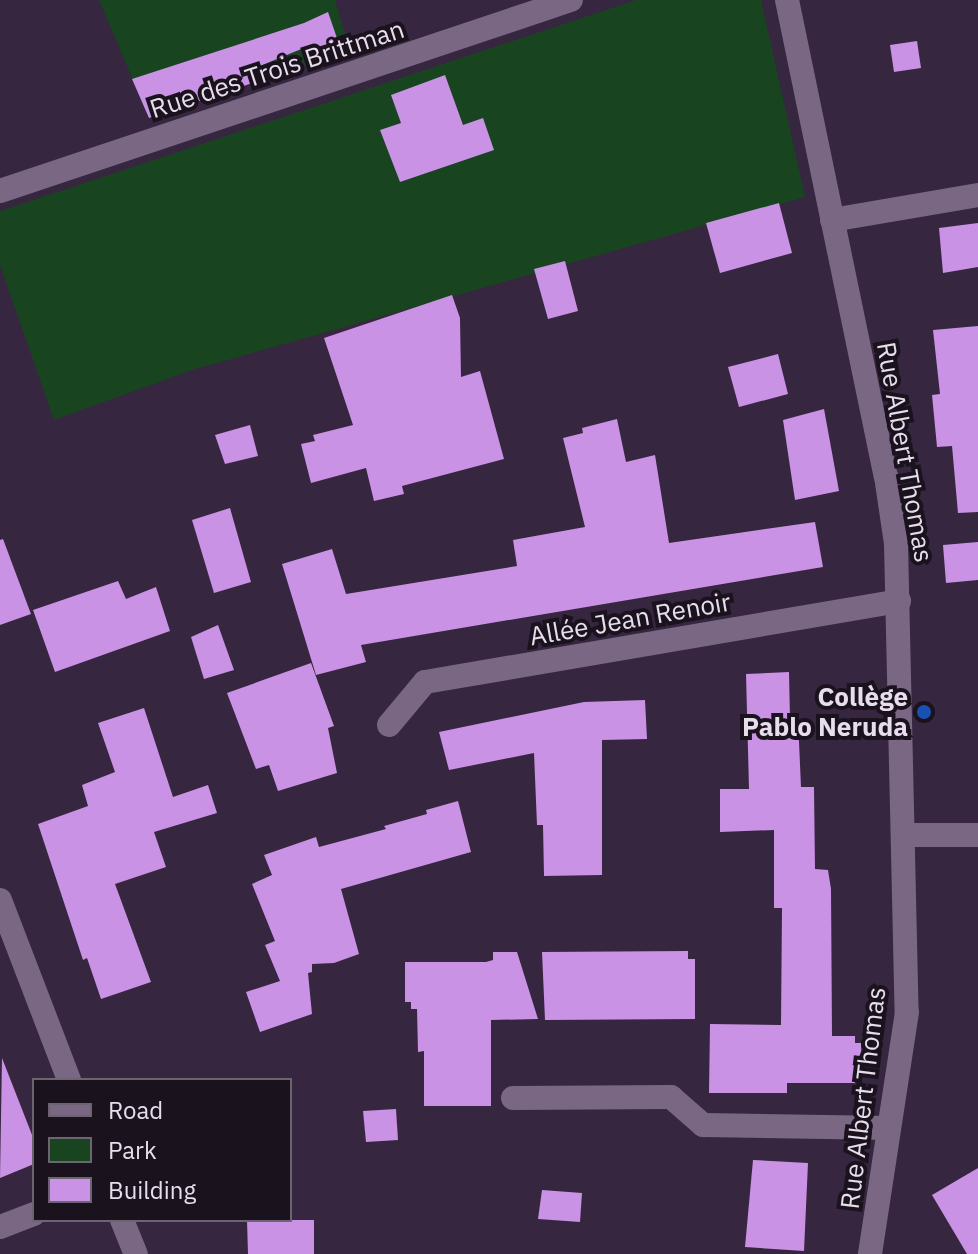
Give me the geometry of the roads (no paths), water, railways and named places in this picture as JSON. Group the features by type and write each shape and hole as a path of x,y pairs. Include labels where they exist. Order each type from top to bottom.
{"street":[{"name":"Rue des Trois Brittman","path":"0,191 571,0"},
{"name":"Rue Albert Thomas","path":"787,0 886,476 896,544 907,1012 870,1254"},
{"path":"832,220 978,195"},
{"name":"Allée Jean Renoir","path":"389,725 425,682 899,601"},
{"path":"905,835 978,835"},
{"path":"0,900 68,1078"},
{"path":"513,1098 671,1097 703,1125 889,1128"},
{"path":"0,1227 32,1215"},
{"path":"123,1222 136,1254"}],"place":[{"name":"Collège Pablo Neruda","path":"924,712"}]}
